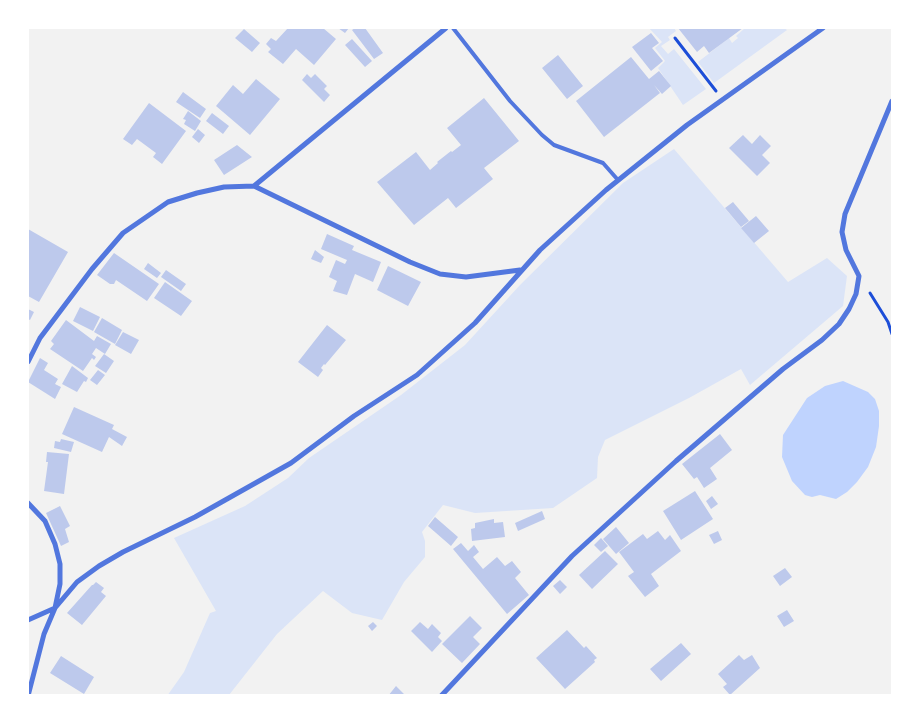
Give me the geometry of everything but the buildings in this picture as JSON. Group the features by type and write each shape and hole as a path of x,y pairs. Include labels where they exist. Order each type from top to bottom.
{"street":[{"path":"254,186 446,28"},
{"path":"28,620 55,608 77,582 99,566 144,541 195,517 291,463 354,416 417,375 475,323 520,270 575,217 618,180 687,125 823,28"},
{"path":"441,696 572,556 676,461 783,369 822,340 839,324 856,294 859,276 846,250 842,232 845,214 892,101"},
{"path":"28,362 40,338 92,269 123,233 168,202 224,187 254,186 410,262 440,274 466,277 520,270"},
{"path":"28,503 45,521 55,544 60,564 60,584 55,608 44,634 28,696"}],"lane":[{"path":"454,28 510,101 542,135 554,145 603,163 618,180"}],"path":[{"path":"675,38 723,100"},
{"path":"859,276 888,322 892,334"}],"shaded area":[{"path":"649,28 674,28 676,31 668,37 670,40 661,46 668,54 674,49 706,89 683,105 658,68 665,61 655,48 662,42"},
{"path":"745,28 784,28 787,30 714,83 698,62 729,38 732,43 738,38 736,36"},
{"path":"674,149 788,282 827,258 847,276 843,306 750,385 741,369 689,398 605,440 598,457 597,478 553,508 475,513 443,505 422,532 425,541 425,557 404,582 382,620 352,613 323,591 277,634 229,695 167,696 184,672 210,613 216,611 174,538 245,506 288,478 309,458 401,395 465,345 520,285 623,183"}],"water":[{"path":"843,381 868,392 875,399 879,411 876,447 868,467 847,492 836,499 820,495 812,497 805,495 792,481 782,457 783,435 807,398 825,386"}]}
